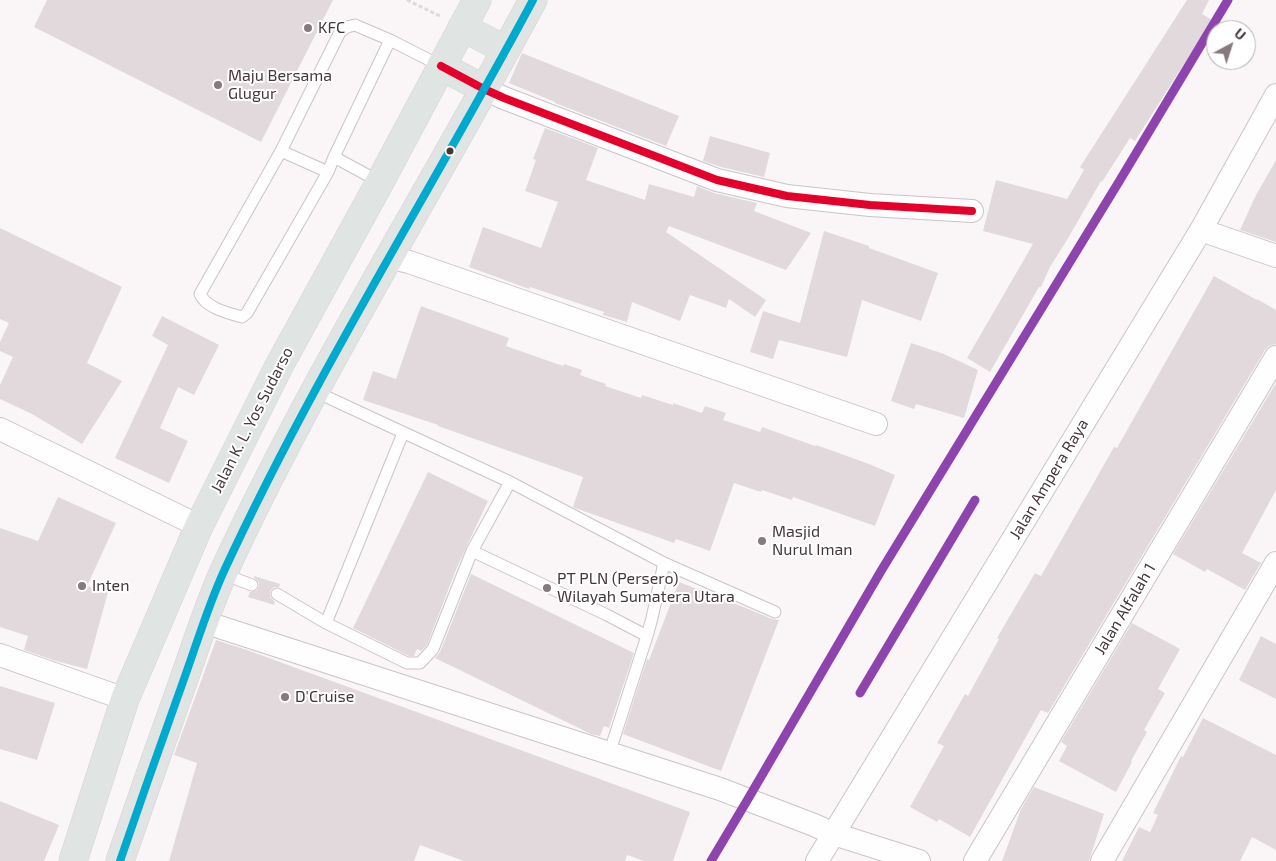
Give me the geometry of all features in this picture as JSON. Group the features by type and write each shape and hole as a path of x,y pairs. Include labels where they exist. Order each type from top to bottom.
{"main road":[{"name":"Jalan K. L. Yos Sudarso","path":"73,861 126,699 199,526 279,366 477,0"},
{"path":"120,861 204,622 223,574 262,492 314,391 533,0"},
{"path":"462,27 506,50"},
{"path":"441,66 484,89"}],"street":[{"path":"484,89 717,180 787,196 870,205 972,211"},
{"name":"Jalan Ampera Raya","path":"817,861 1201,230 1276,95"},
{"path":"1201,230 1276,256"},
{"path":"388,257 409,262 876,424"},
{"name":"Jalan Alfalah 1","path":"975,861 1276,357"},
{"path":"0,429 199,526"},
{"path":"1102,861 1276,563"},
{"path":"204,622 739,796 834,834 919,861"},
{"path":"0,655 126,699"}],"lane":[{"path":"390,40 328,172 247,313 242,317 211,306 203,300 200,294 280,151 340,32 347,27 355,25 390,40 441,66"},
{"path":"280,151 328,172"},
{"path":"334,158 381,180"},
{"path":"314,391 510,482 664,563 775,612"},
{"path":"326,623 403,433"},
{"path":"277,594 326,623 407,663 420,663 433,649 472,551 510,482"},
{"path":"472,551 607,614 647,636"},
{"path":"609,754 647,636 664,563"},
{"path":"223,574 252,585"}],"path":[{"path":"407,0 437,15"}],"building":[{"name":"Maju Bersama Glugur","path":"47,0 333,0 261,142 34,27"},
{"path":"1187,0 1209,0 1202,14 1212,20 1206,20 1206,29 1135,141 1130,138 1101,181 990,372 967,358 1033,244 983,231 996,180 1067,199 1084,170 1080,167"},
{"path":"522,53 679,116 666,146 509,83"},
{"path":"545,128 598,148 586,180 645,200 649,184 694,197 697,186 714,193 757,203 754,211 811,233 786,270 669,226 666,232 766,300 755,317 729,299 726,308 690,295 680,321 632,302 627,322 603,315 604,312 530,287 529,289 469,267 483,227 541,248 558,202 525,191 536,160 533,159"},
{"path":"710,136 770,153 764,177 703,161"},
{"path":"1276,160 1276,242 1240,230 1255,197"},
{"path":"0,228 122,287 87,363 122,381 82,444 32,414 0,399 0,385 13,357 0,351 0,342 9,323 0,319"},
{"path":"824,231 938,273 921,321 862,300 847,357 779,340 773,359 750,352 763,311 800,323"},
{"path":"1214,276 1276,310 1276,344 1269,346 1265,350 1048,713 1041,710 970,837 939,819 937,822 910,807 944,746 937,743 965,694 968,696 999,639 997,638 1035,573 1041,576 1114,447 1117,448"},
{"path":"421,306 509,338 506,346 563,366 564,364 582,370 580,375 606,384 605,386 641,398 642,395 702,413 705,406 726,413 723,420 760,432 762,427 833,451 895,475 875,526 793,497 792,500 734,483 710,551 676,539 674,543 575,508 573,507 583,477 363,400 373,371 396,379"},
{"path":"162,316 219,345 194,395 178,387 160,428 188,441 169,483 115,458 168,345 152,336"},
{"path":"911,343 944,354 978,370 964,418 916,404 914,409 891,401"},
{"path":"1276,383 1276,490 1242,553 1261,563 1245,590 1207,569 1205,572 1173,554"},
{"path":"428,472 488,501 457,567 427,645 421,651 417,649 414,656 409,656 353,628"},
{"path":"58,497 116,523 87,586 108,592 87,669 24,650 28,636 0,627 0,528 38,541"},
{"path":"471,574 634,653 609,728 604,726 600,736 591,734 435,658 440,652"},
{"path":"254,576 280,584 279,587 274,587 270,591 270,597 275,602 274,605 248,597 250,592 256,591 259,587 259,583"},
{"path":"679,582 772,619 779,620 721,771 623,734 647,659 649,660"},
{"path":"1132,623 1180,649 1158,689 1165,693 1144,730 1147,732 1116,792 1059,761 1067,746 1061,742"},
{"path":"1261,636 1276,644 1276,699 1239,680"},
{"name":"D'Cruise","path":"216,640 690,812 673,861 644,861 627,855 625,861 464,861 420,845 414,861 169,861 197,763 174,755"},
{"path":"0,686 55,703 37,760 0,749"},
{"path":"1203,718 1276,755 1276,850 1252,837 1240,861 1122,861 1139,827 1150,832 1158,815 1153,813 1181,756 1183,757"},
{"path":"1034,787 1104,814 1089,861 1002,861 1021,809"},
{"path":"0,801 59,825 44,861 0,861"}],"transit line":[{"path":"120,861 213,598 259,498 335,354 533,0"},
{"path":"711,861 881,571 1228,0"},
{"path":"441,66 504,98 717,180 787,196 870,205 972,211"},
{"path":"860,693 975,500"}],"place":[{"name":"KFC","path":"308,28"},
{"name":"Maju Bersama Glugur","path":"218,85"},
{"name":"Masjid Nurul Iman","path":"762,541"},
{"name":"Inten","path":"82,586"},
{"name":"PT PLN (Persero) Wilayah Sumatera Utara","path":"547,588"},
{"name":"D'Cruise","path":"285,697"}]}
